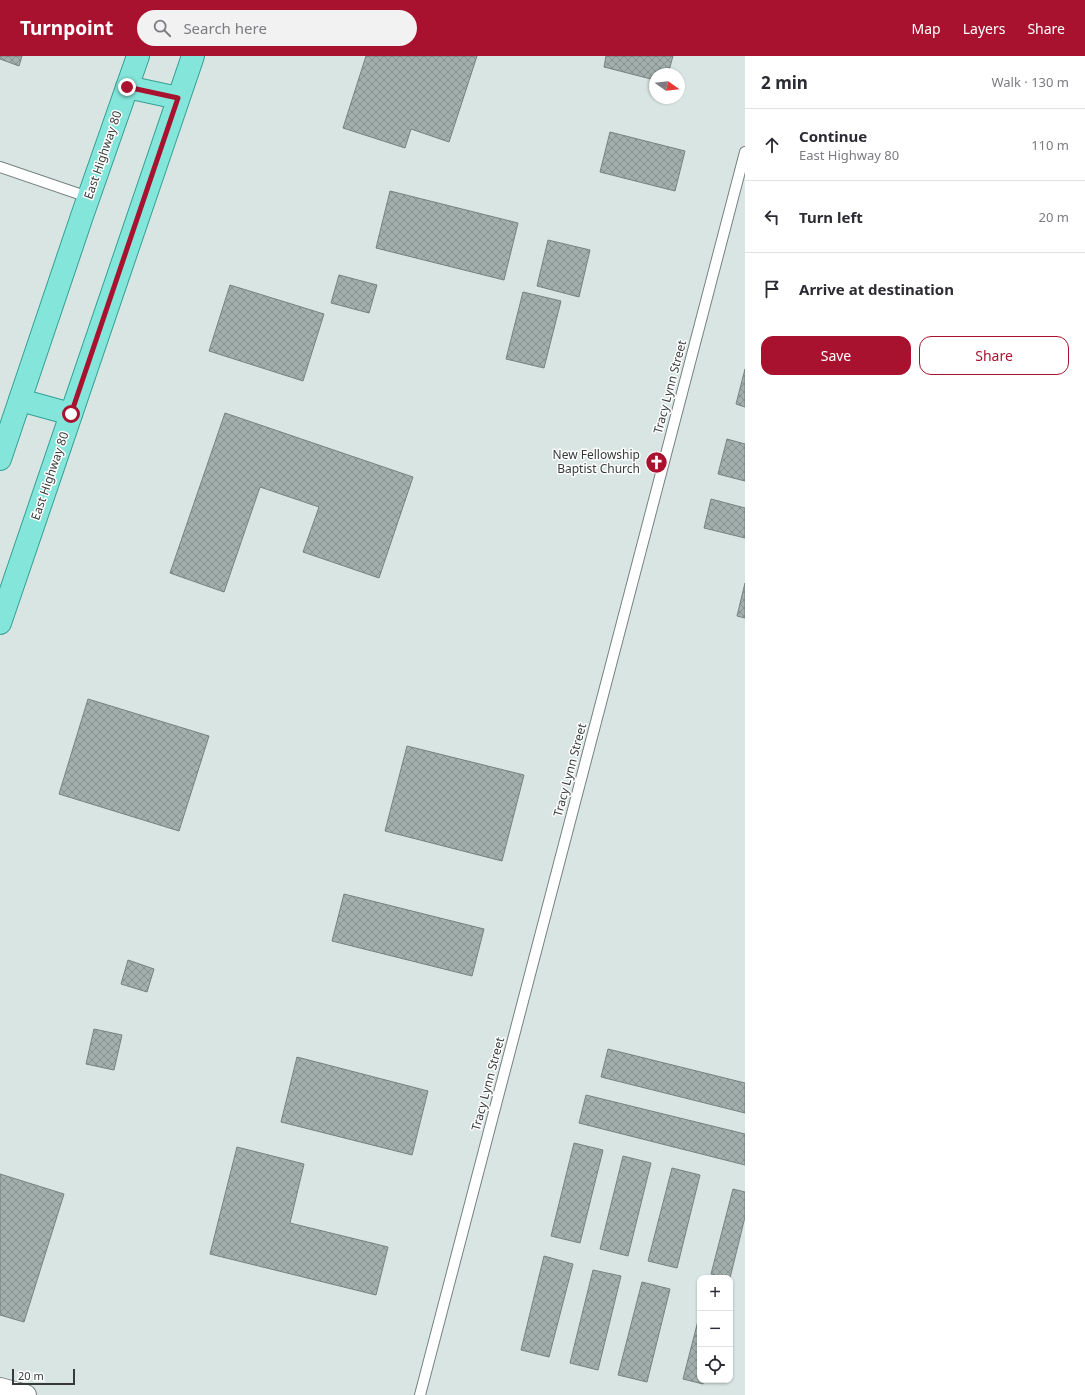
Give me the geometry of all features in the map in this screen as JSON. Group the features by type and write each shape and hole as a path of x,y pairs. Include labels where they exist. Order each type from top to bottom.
{"main road":[{"name":"East Highway 80","path":"0,458 88,197 138,56"},
{"name":"East Highway 80","path":"0,622 193,56"},
{"path":"127,87 178,98"},
{"path":"20,400 71,414"}],"street":[{"path":"0,1388 26,1395"}],"lane":[{"name":"Tracy Lynn Street","path":"420,1395 745,152"},
{"path":"0,167 88,197"}],"building":[{"path":"0,56 22,56 19,66 0,59"},
{"path":"366,56 477,56 449,142 411,129 405,148 343,128"},
{"path":"606,56 673,56 670,68 649,68 649,78 604,67"},
{"path":"610,132 685,151 675,191 600,172"},
{"path":"390,191 518,223 504,280 376,248"},
{"path":"548,240 590,250 579,297 537,286"},
{"path":"339,275 377,285 369,313 331,303"},
{"path":"230,285 324,314 303,381 209,351"},
{"path":"523,292 561,301 544,368 506,359"},
{"path":"745,369 745,407 736,404"},
{"path":"225,413 413,477 379,578 303,552 319,507 260,487 224,592 170,573"},
{"path":"727,439 745,444 745,481 718,474"},
{"path":"711,499 745,508 745,538 704,528"},
{"path":"745,583 745,618 737,616"},
{"path":"88,699 209,736 179,831 59,794"},
{"path":"407,746 524,775 502,861 385,831"},
{"path":"344,894 484,929 472,976 332,941"},
{"path":"128,960 154,969 147,992 121,984"},
{"path":"94,1029 122,1035 114,1070 86,1064"},
{"path":"608,1049 745,1083 745,1113 601,1077"},
{"path":"297,1057 428,1091 412,1155 281,1122"},
{"path":"586,1095 745,1134 745,1165 579,1123"},
{"path":"574,1143 603,1150 580,1243 551,1236"},
{"path":"237,1147 304,1164 290,1223 388,1247 376,1295 210,1254"},
{"path":"623,1156 651,1163 628,1256 600,1249"},
{"path":"672,1168 700,1175 677,1268 648,1261"},
{"path":"0,1174 64,1194 24,1322 0,1315"},
{"path":"733,1189 745,1192 745,1217 731,1275 711,1274"},
{"path":"544,1256 573,1264 549,1357 521,1350"},
{"path":"593,1270 621,1276 598,1370 570,1363"},
{"path":"642,1282 670,1289 647,1382 618,1375"},
{"path":"697,1325 697,1382 683,1379"}],"place":[{"name":"New Fellowship Baptist Church","path":"656,462"}],"route":[{"path":"71,414 178,98 127,87"}]}
